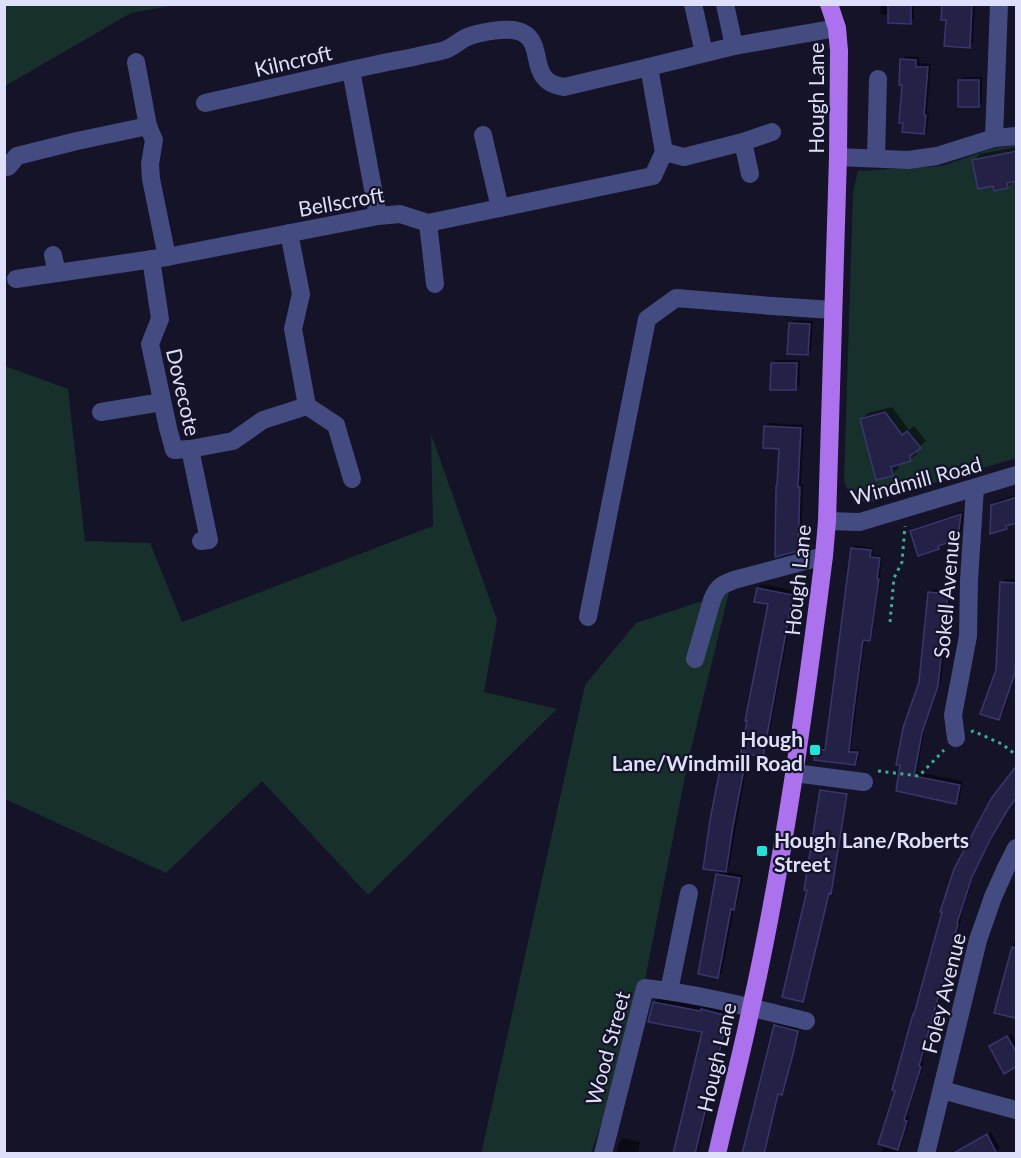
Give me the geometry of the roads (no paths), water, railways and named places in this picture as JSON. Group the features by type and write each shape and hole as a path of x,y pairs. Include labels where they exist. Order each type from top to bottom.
{"main road":[{"name":"Hough Lane","path":"717,1154 751,1008 794,772 824,556 838,157 839,51 837,28 829,4"}],"street":[{"path":"693,4 704,53"},
{"path":"725,4 734,46"},
{"path":"994,138 999,4"},
{"path":"351,70 446,50 472,35 515,30 524,33 532,40 541,73 547,81 555,86 564,87 734,46 837,28"},
{"name":"Dovecote","path":"136,62 148,126 154,140 150,164 159,258 160,319 150,344 174,450 233,441 263,420 307,406"},
{"path":"649,68 664,152 684,157 772,132"},
{"name":"Kilncroft","path":"205,103 351,70 378,216"},
{"path":"876,158 878,79"},
{"path":"4,164 8,167 17,156 148,126"},
{"path":"483,135 500,208"},
{"path":"838,157 909,160 937,156 994,138 1017,136"},
{"path":"743,142 750,174"},
{"name":"Bellscroft","path":"16,279 159,258 378,216 400,214 428,223 653,176 664,152"},
{"path":"428,223 435,284"},
{"path":"289,233 301,294 293,329 307,406 336,425 352,479"},
{"path":"53,255 57,273"},
{"path":"588,617 647,319 676,298 833,309"},
{"path":"101,412 162,402"},
{"name":"Dovecote","path":"190,449 209,540 201,541"},
{"name":"Windmill Road","path":"827,521 860,522 1017,475"},
{"name":"Sokell Avenue","path":"956,738 953,715 968,636 975,488"},
{"path":"695,659 712,600 720,586 734,580 824,556"},
{"path":"794,772 864,782"},
{"name":"Foley Avenue","path":"926,1154 978,940 993,897 1017,848"},
{"path":"669,991 689,893"},
{"name":"Wood Street","path":"603,1154 645,988 669,991 806,1021"},
{"path":"942,1090 1017,1110"}],"place":[{"name":"Hough Lane/Windmill Road","path":"815,750"},
{"name":"Hough Lane/Roberts Street","path":"762,851"}]}
